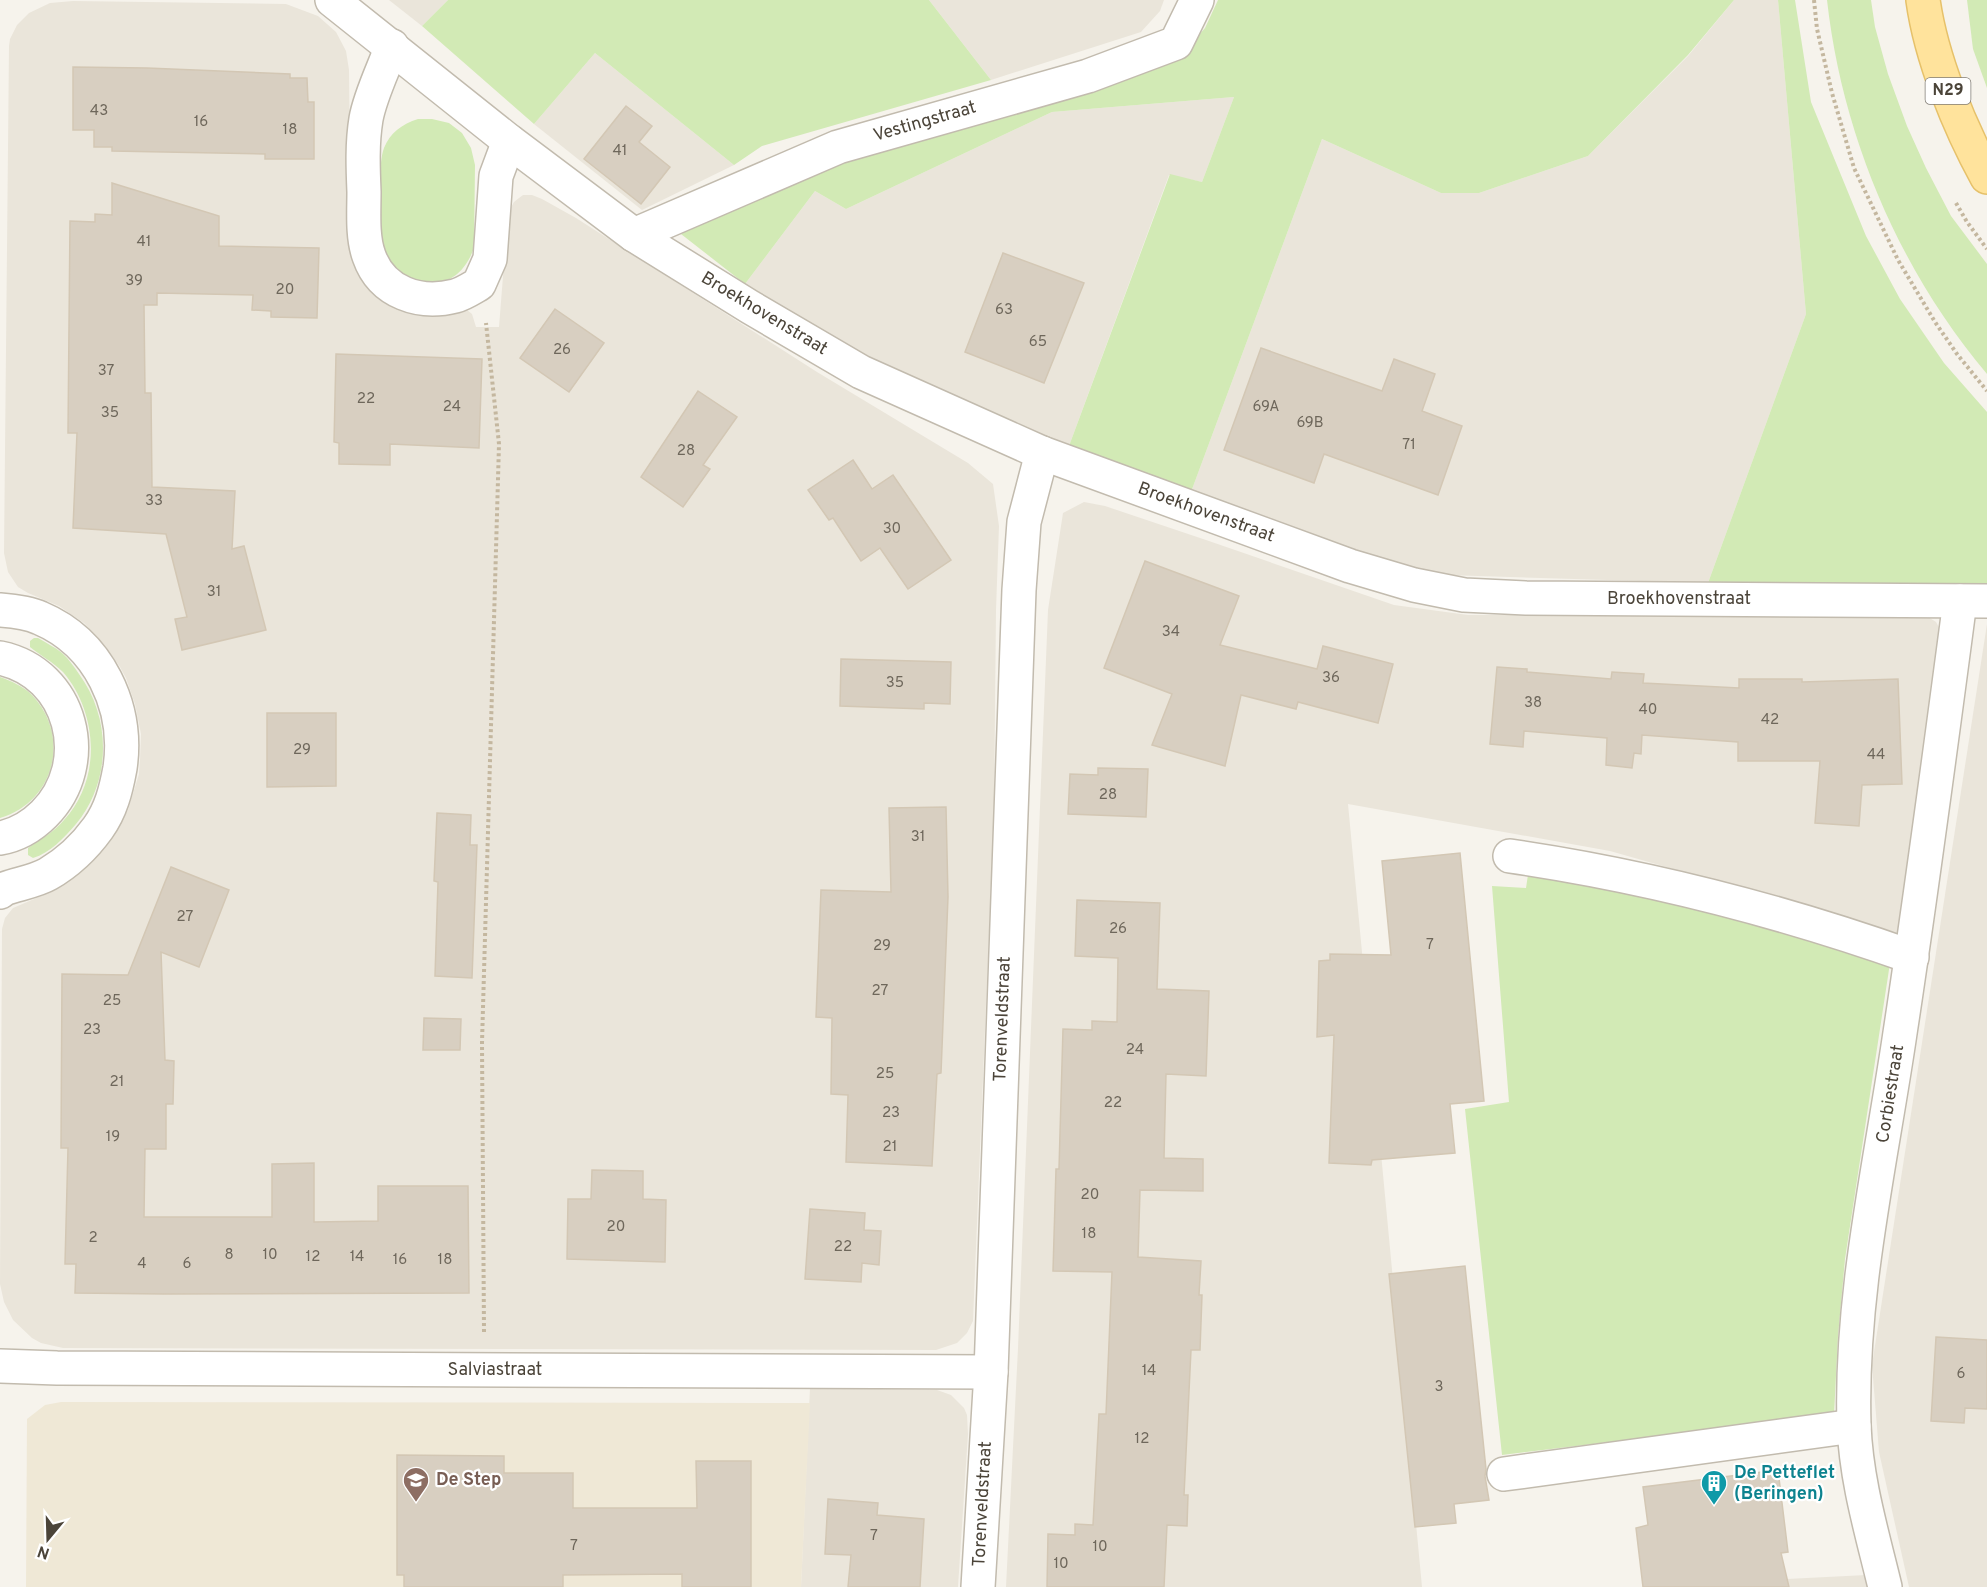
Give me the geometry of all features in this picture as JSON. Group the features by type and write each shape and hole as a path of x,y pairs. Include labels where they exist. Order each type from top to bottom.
{"main road":[{"name":"N29","path":"1923,0 1942,77 1968,143 1987,177"}],"street":[{"name":"Broekhovenstraat","path":"332,0 509,141 634,235 861,372 1042,453 1350,566 1414,585 1464,595 1538,598 1974,601"},
{"name":"Vestingstraat","path":"634,235 838,147 1088,76 1176,43 1197,0"},
{"path":"392,46 366,118 363,166 366,241 369,256 378,273 390,286 408,297 430,300 456,296 480,284 490,259 496,176 509,141"},
{"name":"Torenveldstraat","path":"978,1587 991,1372 1019,590 1024,522 1042,453"},
{"name":"Corbiestraat","path":"1885,1587 1860,1487 1854,1426 1855,1349 1861,1278 1912,957 1974,601"},
{"path":"0,610 40,617 70,636 89,652 107,679 117,709 121,736 121,760 111,807 99,827 68,860 46,875 0,892"},
{"path":"0,658 11,660 37,674 56,694 69,721 73,749 68,777 55,803 35,823 10,836 0,838"},
{"path":"1510,856 1565,864 1697,893 1843,932 1912,957"},
{"name":"Salviastraat","path":"0,1366 991,1372"},
{"path":"1504,1474 1854,1426"}],"path":[{"path":"1814,0 1817,28 1832,93 1854,168 1898,260 1935,322 1987,392"},
{"path":"480,284 499,444 482,1044 484,1370"}],"shaded area":[{"path":"389,0 448,0 422,26"},
{"path":"929,0 1164,0 1160,11 1141,32 991,80"},
{"path":"1734,0 1778,0 1806,314 1708,583 1446,575 1374,558 1191,492 1322,139 1441,193 1479,193 1588,156 1688,56"},
{"path":"73,1 286,4 318,16 336,32 346,51 349,70 351,255 366,285 386,303 407,312 426,315 467,310 472,314 476,327 499,327 508,213 514,202 523,195 532,195 576,218 817,372 968,463 993,484 999,526 994,810 973,1321 967,1333 957,1343 936,1350 63,1348 41,1343 32,1338 13,1320 4,1302 0,1284 2,929 5,918 13,908 68,882 90,864 109,843 128,810 139,774 140,760 141,734 135,704 120,667 84,623 59,606 18,587 8,572 4,553 9,46 17,25 29,13 50,3"},
{"path":"595,53 734,165 642,210 534,124"},
{"path":"1234,97 1202,182 1169,175 1069,446 896,374 745,284 815,191 846,209 1052,112"},
{"path":"1084,502 1105,506 1394,605 1468,615 1925,615 1936,622 1942,633 1899,933 1610,851 1348,804 1422,1587 1006,1587 1048,610 1063,513"},
{"path":"1987,624 1987,1587 1909,1587 1879,1452 1872,1365"},
{"path":"810,1388 937,1390 951,1395 964,1408 967,1415 968,1434 958,1587 801,1587"},
{"name":"De Step","path":"61,1402 810,1403 801,1587 26,1587 27,1419 45,1405"},
{"path":"1866,1575 1868,1587 1720,1587 1787,1579"}],"green space":[{"path":"448,0 929,0 991,80 762,146 734,165 595,53 534,124 422,26"},
{"path":"1218,0 1734,0 1688,55 1588,156 1479,193 1441,193 1322,139 1191,492 1069,446 1170,174 1202,182 1234,97 1052,112 846,209 815,191 745,284 681,234 742,199 1047,93 1184,52 1205,28"},
{"path":"1778,0 1795,0 1811,102 1866,236 1900,299 1944,363 1987,412 1987,585 1708,583 1806,314"},
{"path":"1827,0 1871,0 1875,27 1888,74 1907,126 1951,216 1987,264 1987,374 1955,334 1927,291 1880,199 1861,150 1846,101"},
{"path":"1967,0 1987,0 1987,88 1973,49"},
{"path":"418,119 449,123 462,133 471,148 475,165 474,248 466,264 457,274 435,283 415,281 397,272 386,257 380,220 380,170 384,148 397,130"},
{"path":"38,638 62,653 79,674 90,692 97,711 102,730 103,750 96,789 88,807 62,840 45,853 33,858 28,855 28,848 56,828 76,804 85,785 90,766 91,746 89,726 75,688 59,668 30,647 30,641"},
{"path":"0,677 21,686 32,695 44,711 51,729 54,748 45,783 34,798 19,810 0,818"},
{"path":"1529,868 1790,927 1890,963 1845,1259 1834,1415 1502,1455 1465,1109 1509,1102 1492,886 1526,888"}],"building":[{"path":"73,67 290,74 290,78 307,78 308,102 314,102 314,159 265,159 265,154 112,151 112,147 94,147 94,130 73,130"},
{"path":"626,106 652,126 639,142 670,167 641,204 584,159"},
{"path":"112,183 219,216 219,246 319,248 317,318 271,317 271,311 252,310 253,295 157,293 157,305 144,305 145,393 151,393 152,487 235,491 232,549 244,546 266,630 182,650 175,619 187,617 166,534 73,528 77,433 68,433 70,221 95,222 95,214 112,215"},
{"path":"1003,253 1084,283 1044,383 965,352"},
{"path":"555,309 604,343 569,392 520,358"},
{"path":"1261,348 1382,391 1394,359 1435,374 1422,411 1462,426 1438,495 1324,454 1314,483 1224,450"},
{"path":"336,354 482,359 479,448 390,444 390,465 339,464 339,443 334,442"},
{"path":"698,391 737,417 703,465 710,469 683,507 641,477"},
{"path":"853,460 872,489 893,475 951,560 908,589 880,548 861,561 833,518 829,520 808,490"},
{"path":"1145,561 1239,596 1220,645 1317,669 1323,646 1393,664 1378,723 1298,702 1296,709 1241,695 1225,766 1152,745 1172,694 1104,668"},
{"path":"841,659 951,662 950,704 924,703 924,709 840,706"},
{"path":"1497,667 1527,669 1527,672 1611,679 1612,672 1644,674 1643,683 1739,688 1739,679 1802,679 1802,682 1898,679 1902,784 1862,785 1859,826 1815,823 1820,761 1738,761 1738,742 1642,735 1641,754 1634,753 1632,768 1606,765 1607,738 1524,731 1523,747 1490,744"},
{"path":"267,713 336,713 336,786 267,787"},
{"path":"1098,768 1148,769 1146,817 1068,814 1070,774 1098,775"},
{"path":"946,807 948,897 941,1073 937,1074 932,1166 846,1162 848,1095 831,1094 832,1018 816,1017 821,890 891,892 889,808"},
{"path":"437,813 471,815 470,845 477,845 472,978 435,976 438,882 434,881"},
{"path":"1460,853 1484,1101 1450,1104 1455,1153 1372,1160 1371,1165 1329,1163 1334,1035 1317,1037 1319,961 1330,960 1330,954 1391,955 1382,861"},
{"path":"171,867 229,890 199,967 161,952 165,1060 174,1061 173,1104 166,1104 166,1149 145,1149 144,1217 272,1217 272,1164 314,1163 314,1222 378,1221 378,1186 468,1186 469,1293 75,1293 76,1264 65,1264 68,1148 61,1148 62,974 128,975"},
{"path":"1077,900 1160,903 1157,989 1209,991 1206,1076 1166,1074 1164,1158 1203,1159 1203,1191 1140,1190 1138,1257 1201,1261 1200,1350 1191,1350 1184,1495 1188,1495 1187,1526 1167,1525 1164,1587 1047,1587 1048,1534 1075,1535 1075,1524 1093,1525 1099,1414 1106,1414 1112,1272 1053,1271 1063,1029 1092,1030 1092,1021 1117,1022 1118,958 1075,956"},
{"path":"424,1018 461,1019 460,1050 423,1050"},
{"path":"592,1170 643,1171 643,1199 666,1200 665,1262 567,1259 568,1199 591,1199"},
{"path":"810,1209 865,1213 864,1230 881,1231 879,1265 862,1263 861,1282 805,1279"},
{"path":"1465,1266 1489,1500 1454,1504 1456,1523 1415,1527 1389,1274"},
{"path":"1936,1337 1987,1340 1987,1409 1965,1408 1964,1423 1931,1421"},
{"path":"397,1455 504,1456 504,1473 573,1473 573,1508 697,1508 696,1461 751,1461 751,1587 682,1587 682,1574 563,1575 563,1587 404,1587 404,1575 397,1575"},
{"name":"De Petteflet (Beringen)","path":"1778,1470 1788,1552 1781,1553 1789,1587 1643,1587 1636,1528 1648,1525 1643,1487"},
{"path":"828,1499 878,1503 877,1515 924,1519 920,1587 848,1587 851,1555 825,1554"}],"place":[{"name":"De Step","path":"416,1503"},
{"name":"De Petteflet (Beringen)","path":"1714,1506"}]}
